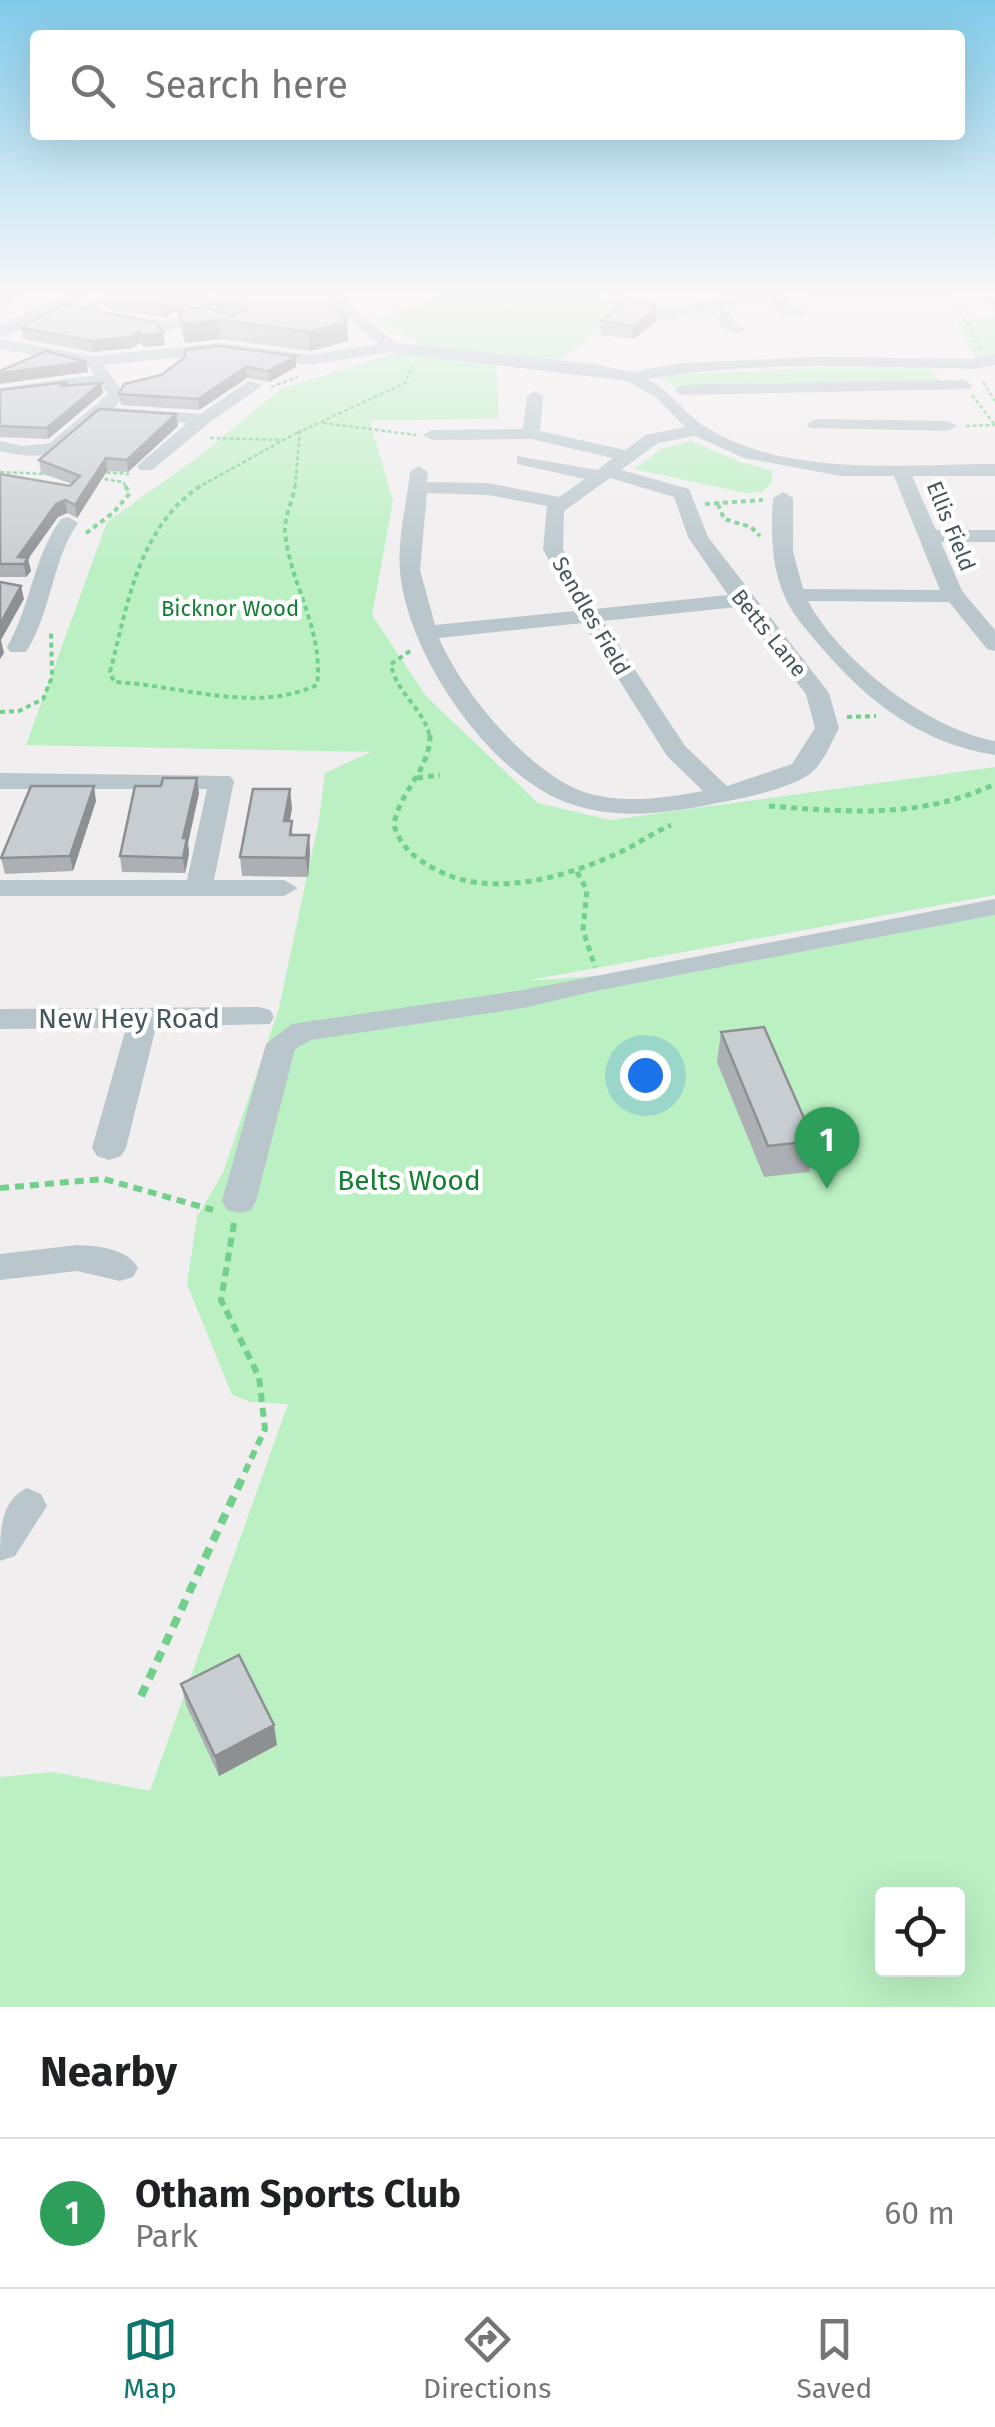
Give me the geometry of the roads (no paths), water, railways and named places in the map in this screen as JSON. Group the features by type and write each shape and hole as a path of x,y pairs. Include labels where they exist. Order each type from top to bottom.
{"street":[{"path":"3,396 83,387"},
{"path":"3,455 55,448 114,399 116,394 109,387"},
{"path":"146,466 203,418 252,387"},
{"path":"651,387 662,392 697,430 744,452 798,464 902,472 995,470"},
{"path":"682,390 765,387"},
{"path":"783,387 822,435 798,464"},
{"path":"530,434 535,396"},
{"path":"95,412 203,418"},
{"path":"816,424 919,420 948,426"},
{"path":"919,420 954,471"},
{"path":"697,430 652,439 562,503 488,488 419,480 410,570 428,640 463,696 514,758 560,792 605,804 667,804 722,795"},
{"path":"432,434 530,434 626,456"},
{"path":"523,460 602,474"},
{"name":"Ellis Field","path":"902,472 954,596 995,644"},
{"name":"Betts Lane","path":"602,474 682,493 698,537 817,693 827,728 801,769 722,795"},
{"path":"783,498 782,540 799,606 847,664 898,709 970,746 995,748"},
{"name":"Sendles Field","path":"562,503 554,508 552,549 588,618 676,751 722,795"},
{"path":"18,647 32,625 55,541 68,523"},
{"path":"930,536 995,536"},
{"path":"14,587 39,594"},
{"path":"795,595 954,596"},
{"path":"428,640 744,600"},
{"path":"0,781 221,781 199,888"},
{"path":"0,889 284,888"},
{"path":"238,1200 281,1044 302,1032 523,999 995,907"},
{"name":"New Hey Road","path":"0,1018 259,1017"},
{"path":"108,1148 144,1018"},
{"path":"0,1267 90,1257 120,1268"},
{"path":"0,1543 26,1506"}],"place":[{"name":"Otham Sports Club","path":"827,1189"}],"park label":[{"name":"Bicknor Wood","path":"230,608"},
{"name":"Belts Wood","path":"409,1180"}]}
